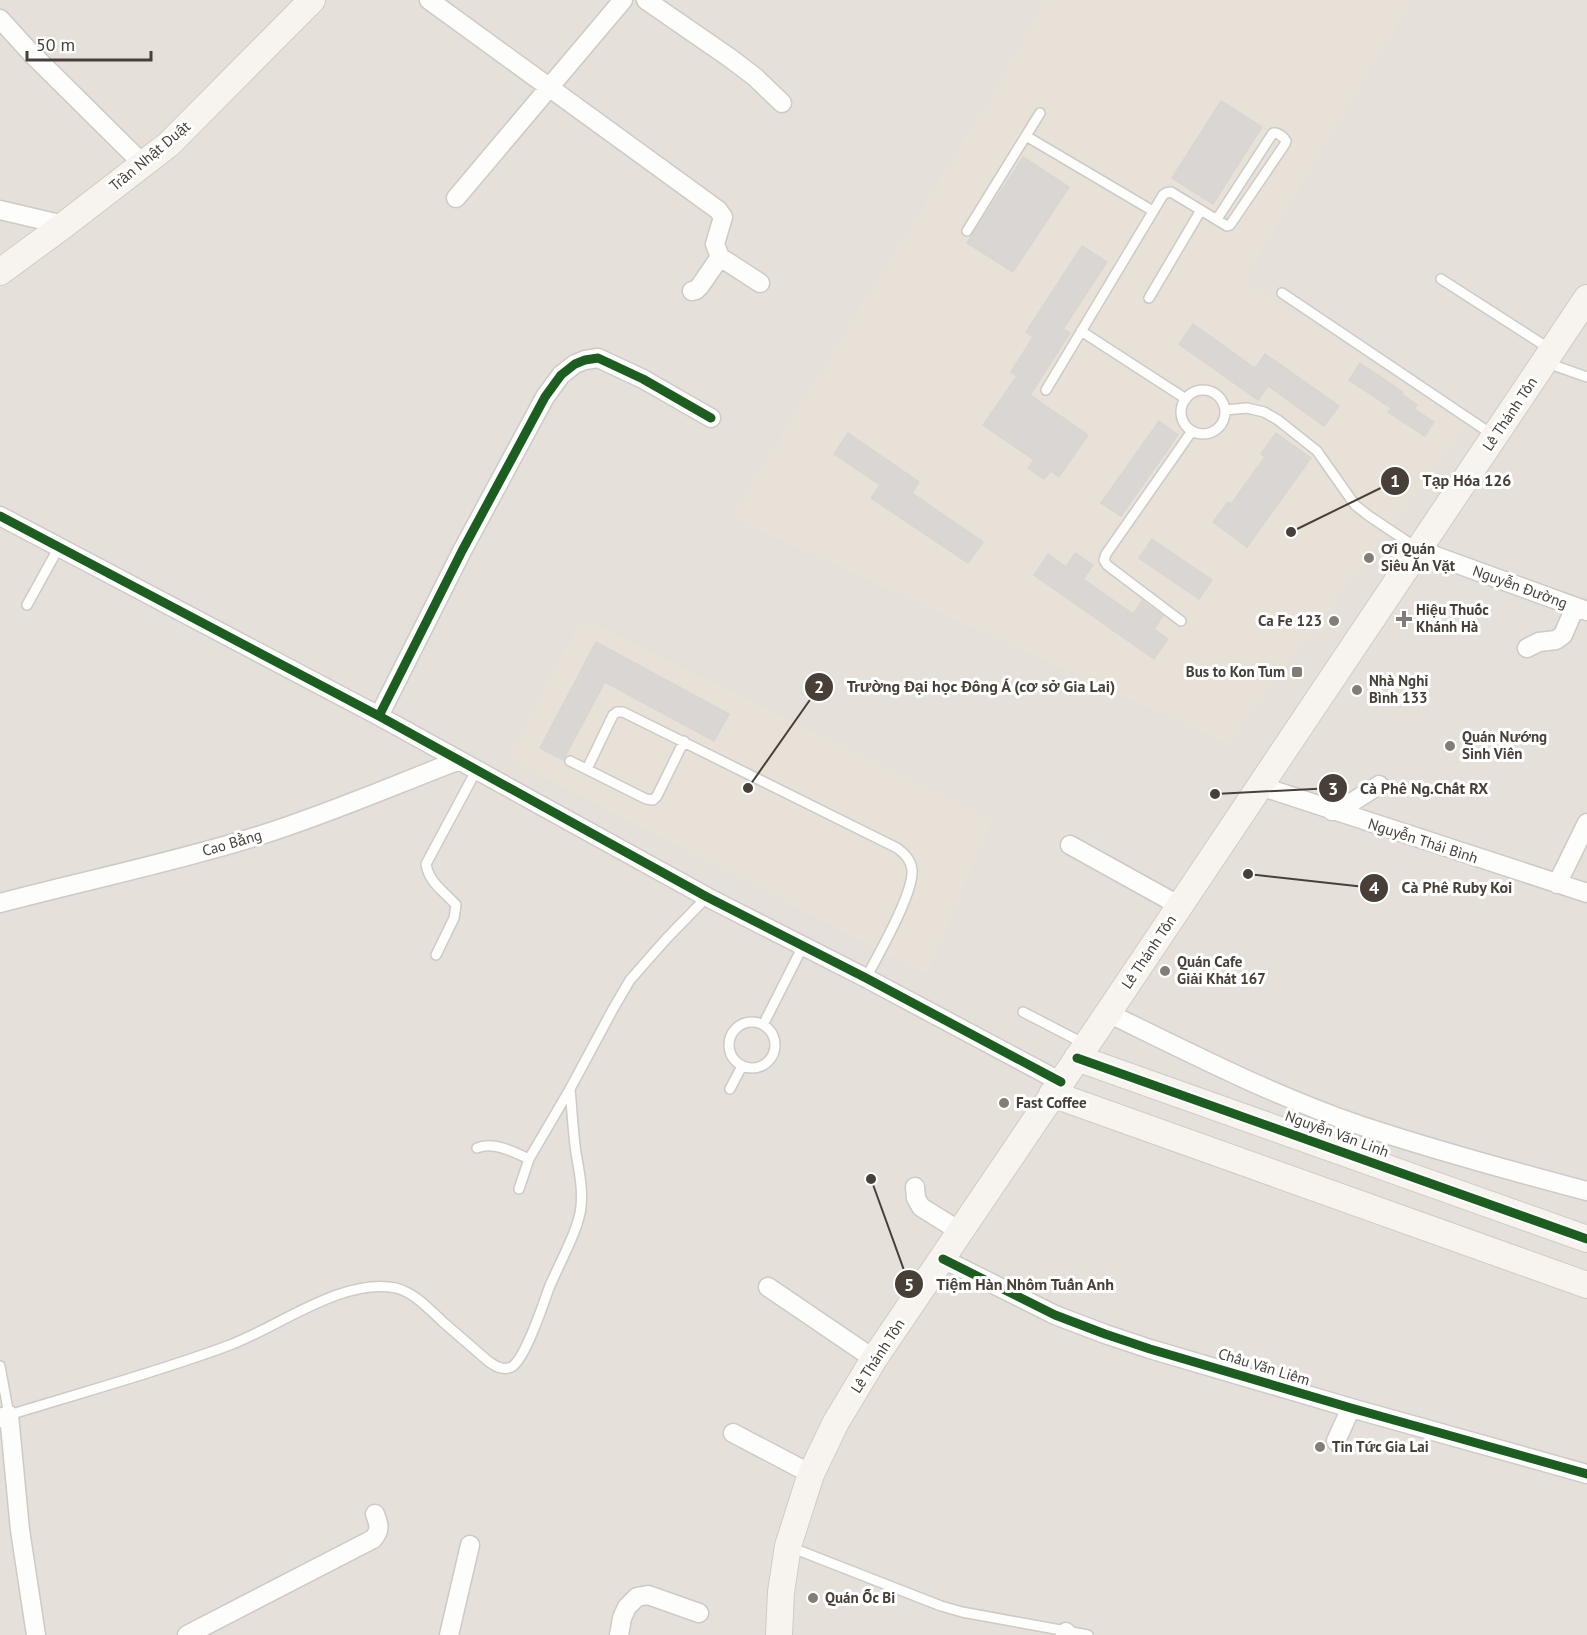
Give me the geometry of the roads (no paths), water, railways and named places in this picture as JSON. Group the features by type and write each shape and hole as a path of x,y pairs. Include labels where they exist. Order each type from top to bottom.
{"main road":[{"name":"Trần Nhật Duật","path":"0,272 169,144 312,0"},
{"name":"Lê Thánh Tôn","path":"779,1635 781,1592 788,1546 811,1474 836,1422 874,1359 1587,298"},
{"name":"Nguyễn Văn Linh","path":"1082,1051 1587,1239"},
{"path":"1057,1088 1587,1285"}],"street":[{"path":"429,0 722,213 723,217 715,244 720,257 760,284"},
{"path":"456,198 623,0"},
{"path":"646,0 755,77 782,103"},
{"path":"0,19 144,165"},
{"path":"0,210 64,225"},
{"path":"692,291 700,286 720,257"},
{"path":"379,716 462,551 545,397 561,375 575,364 598,358 643,379 711,418"},
{"path":"0,516 379,716 707,897 866,978 1057,1088"},
{"name":"Nguyễn Đường","path":"1419,550 1581,609"},
{"path":"1527,648 1539,642 1556,640 1563,635 1581,609"},
{"name":"Cao Bằng","path":"0,903 259,836 309,819 457,761"},
{"path":"1332,811 1354,801 1379,785"},
{"name":"Nguyễn Thái Bình","path":"1260,786 1587,893"},
{"path":"1557,884 1587,823"},
{"path":"1070,845 1180,906"},
{"name":"Nguyễn Văn Linh","path":"1108,1013 1233,1074 1358,1124 1587,1191"},
{"path":"915,1187 916,1198 921,1207 961,1232"},
{"name":"Châu Văn Liêm","path":"943,1259 1055,1315 1105,1334 1351,1408 1587,1474"},
{"path":"768,1287 874,1359"},
{"path":"1336,1441 1351,1408"},
{"path":"4,1416 36,1635"},
{"path":"733,1433 811,1474"},
{"path":"187,1635 373,1539 380,1527 375,1514"},
{"path":"449,1635 470,1545"},
{"path":"618,1635 627,1607 637,1597 648,1595 699,1613"}],"lane":[{"path":"967,231 1040,113"},
{"path":"1046,390 1163,195 1171,192 1227,225 1230,225 1285,144 1285,139 1273,133 1217,219"},
{"path":"1026,136 1153,211"},
{"path":"1149,298 1201,210"},
{"path":"1441,279 1548,356 1587,377"},
{"path":"1282,293 1495,436"},
{"path":"1081,331 1186,399"},
{"path":"1206,390 1215,394 1222,401 1225,410 1224,420 1219,428 1211,433 1201,434 1192,431 1185,424 1182,405 1196,392 1206,390"},
{"path":"1225,410 1247,408 1264,412 1278,420 1317,451 1355,505 1419,550"},
{"path":"1181,621 1107,565 1104,560 1192,431"},
{"path":"27,605 59,547"},
{"path":"587,769 613,715 623,712 897,848 907,856 912,867 912,880 904,903 866,978"},
{"path":"570,761 646,799 653,800 684,741"},
{"path":"436,956 454,918 456,905 436,886 426,864 476,771"},
{"path":"519,1189 529,1159 630,980 707,897"},
{"path":"763,1024 803,946"},
{"path":"1023,1012 1082,1051"},
{"path":"745,1023 763,1024 774,1038 776,1047 773,1056 768,1063 759,1067 742,1066 730,1052 729,1043 732,1035 745,1023"},
{"path":"730,1089 742,1066"},
{"path":"0,1366 4,1416 166,1367 232,1344 328,1298 368,1287 386,1287 414,1296 497,1367 505,1369 512,1367 520,1358 541,1312 581,1211 582,1190 570,1089"},
{"path":"477,1148 488,1145 529,1159"},
{"path":"788,1546 941,1606 1066,1633 1088,1635"}],"place":[{"name":"Tạp Hóa 126","path":"1291,532"},
{"name":"Ơi Quán Siêu Ăn Vặt","path":"1369,558"},
{"name":"Hiệu Thuốc Khánh Hà","path":"1404,619"},
{"name":"Ca Fe 123","path":"1334,621"},
{"name":"Bus to Kon Tum","path":"1297,672"},
{"name":"Nhà Nghỉ Bình 133","path":"1357,690"},
{"name":"Quán Nướng Sinh Viên","path":"1450,746"},
{"name":"Trường Đại học Đông Á (cơ sở Gia Lai)","path":"748,788"},
{"name":"Cà Phê Ng.Chất RX","path":"1215,794"},
{"name":"Cà Phê Ruby Koi","path":"1248,874"},
{"name":"Quán Cafe Giải Khát 167","path":"1165,971"},
{"name":"Fast Coffee","path":"1004,1103"},
{"name":"Tiệm Hàn Nhôm Tuấn Anh","path":"871,1179"},
{"name":"Tin Tức Gia Lai","path":"1320,1447"},
{"name":"Quán Ốc Bi","path":"813,1598"}]}
